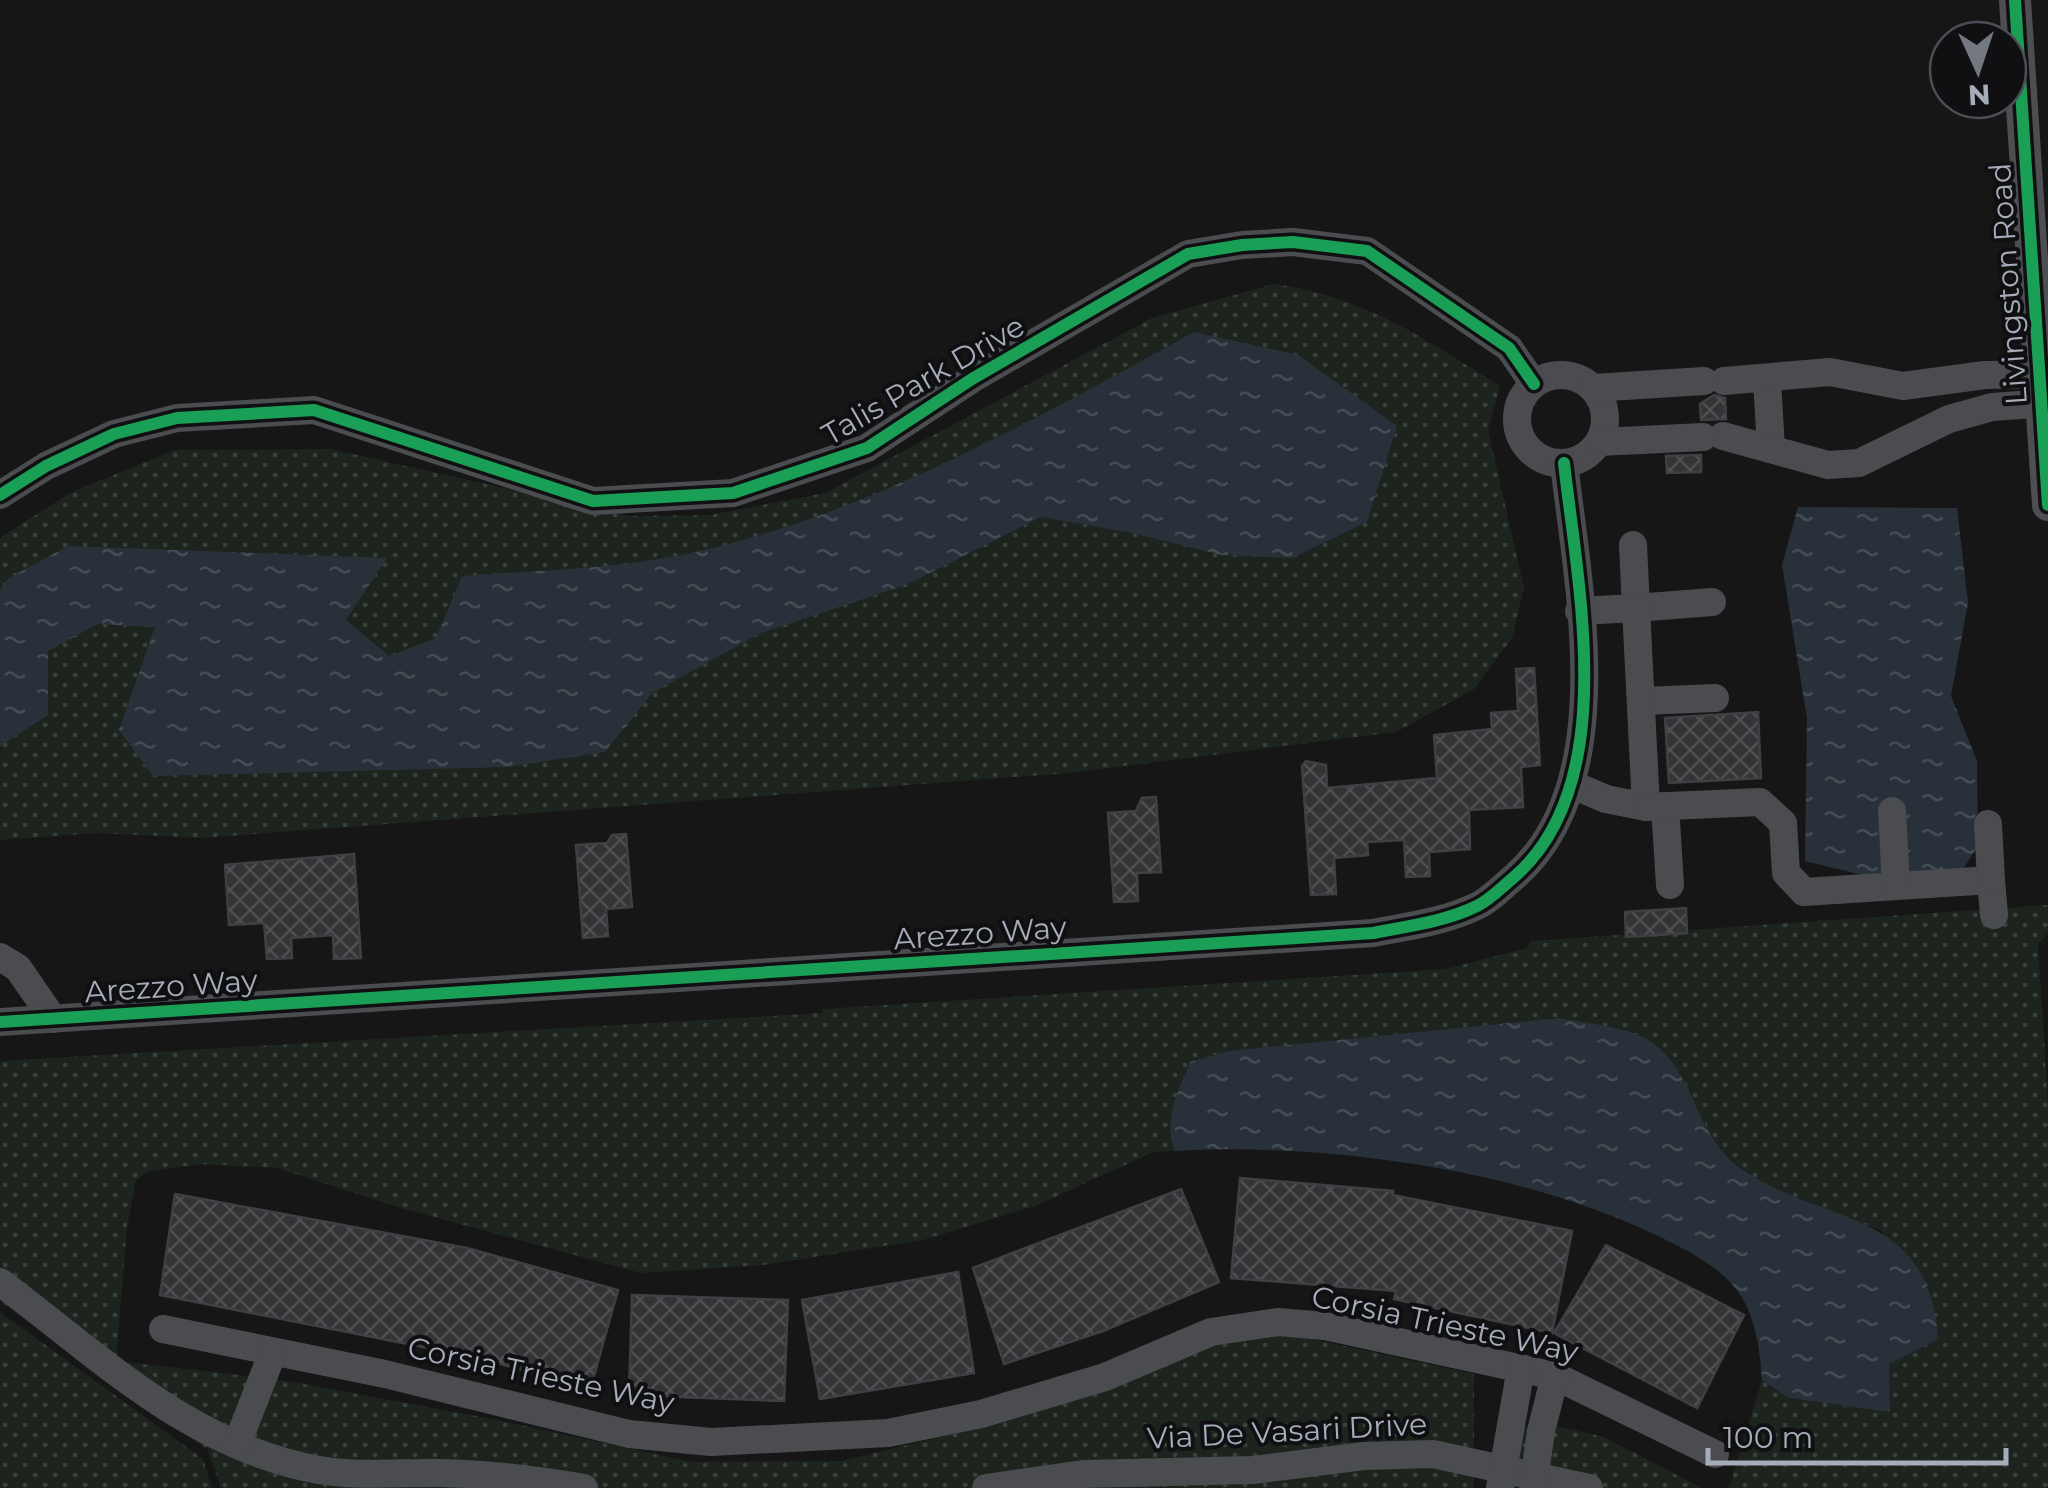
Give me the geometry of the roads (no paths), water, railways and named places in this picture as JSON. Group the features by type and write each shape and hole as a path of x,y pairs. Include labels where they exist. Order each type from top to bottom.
{"main road":[{"name":"Livingston Road","path":"2015,0 2044,388 2048,504"}],"street":[{"name":"Talis Park Drive","path":"0,496 46,466 114,434 178,418 314,410 593,501 732,493 867,448 972,379 1188,254 1242,245 1293,242 1367,251 1509,348 1534,384"},
{"path":"1593,388 1605,414 1599,442 1590,453 1564,462 1537,456 1520,434 1518,406 1534,384 1558,374 1593,388 1767,380 1830,372 1903,386 1985,375 2044,388"},
{"path":"1767,380 1771,449"},
{"path":"1599,442 1713,436 1828,465 1859,463 1950,419 2044,388"},
{"name":"Arezzo Way","path":"0,1022 1373,933 1436,921 1480,905 1530,864 1559,823 1573,785 1582,732 1579,611 1564,462"},
{"path":"1632,545 1643,701 1670,885"},
{"path":"1579,611 1712,602"},
{"path":"1643,701 1716,698"},
{"path":"1573,785 1606,799 1656,807 1760,802 1783,823 1786,874 1804,892 1991,880"},
{"path":"1892,810 1896,886"},
{"path":"1988,824 1994,915"},
{"name":"Arezzo Way","path":"0,957 18,968 53,1019"},
{"path":"0,1282 135,1388 199,1428 236,1444 320,1470 584,1488"},
{"name":"Corsia Trieste Way","path":"163,1329 629,1434 711,1442 888,1433 981,1414 1105,1378 1211,1332 1278,1322 1325,1326 1555,1376 1715,1454"},
{"path":"236,1444 273,1352"},
{"path":"1500,1477 1521,1368"},
{"path":"1534,1482 1555,1376"},
{"name":"Via De Vasari Drive","path":"989,1488 1083,1474 1253,1470 1364,1456 1432,1454 1500,1477 1589,1488"}],"water":[{"path":"1194,332 1298,355 1397,426 1367,522 1292,558 1222,555 1128,532 1041,517 908,584 761,633 652,693 605,752 507,767 153,776 119,730 155,627 98,624 48,651 48,715 0,746 0,590 9,578 68,546 387,558 346,620 389,656 436,638 462,576 658,559 797,523 935,468"},
{"path":"1798,507 1957,508 1968,603 1951,696 1977,761 1978,846 1959,875 1867,876 1805,861 1807,718 1782,565"},
{"path":"1558,1018 1621,1029 1654,1044 1678,1071 1711,1136 1734,1163 1766,1184 1863,1224 1891,1240 1914,1263 1930,1295 1938,1339 1889,1364 1890,1412 1789,1398 1762,1380 1753,1323 1745,1302 1731,1283 1691,1253 1605,1213 1486,1178 1422,1165 1294,1151 1175,1151 1171,1140 1171,1117 1190,1062 1228,1051"}]}
